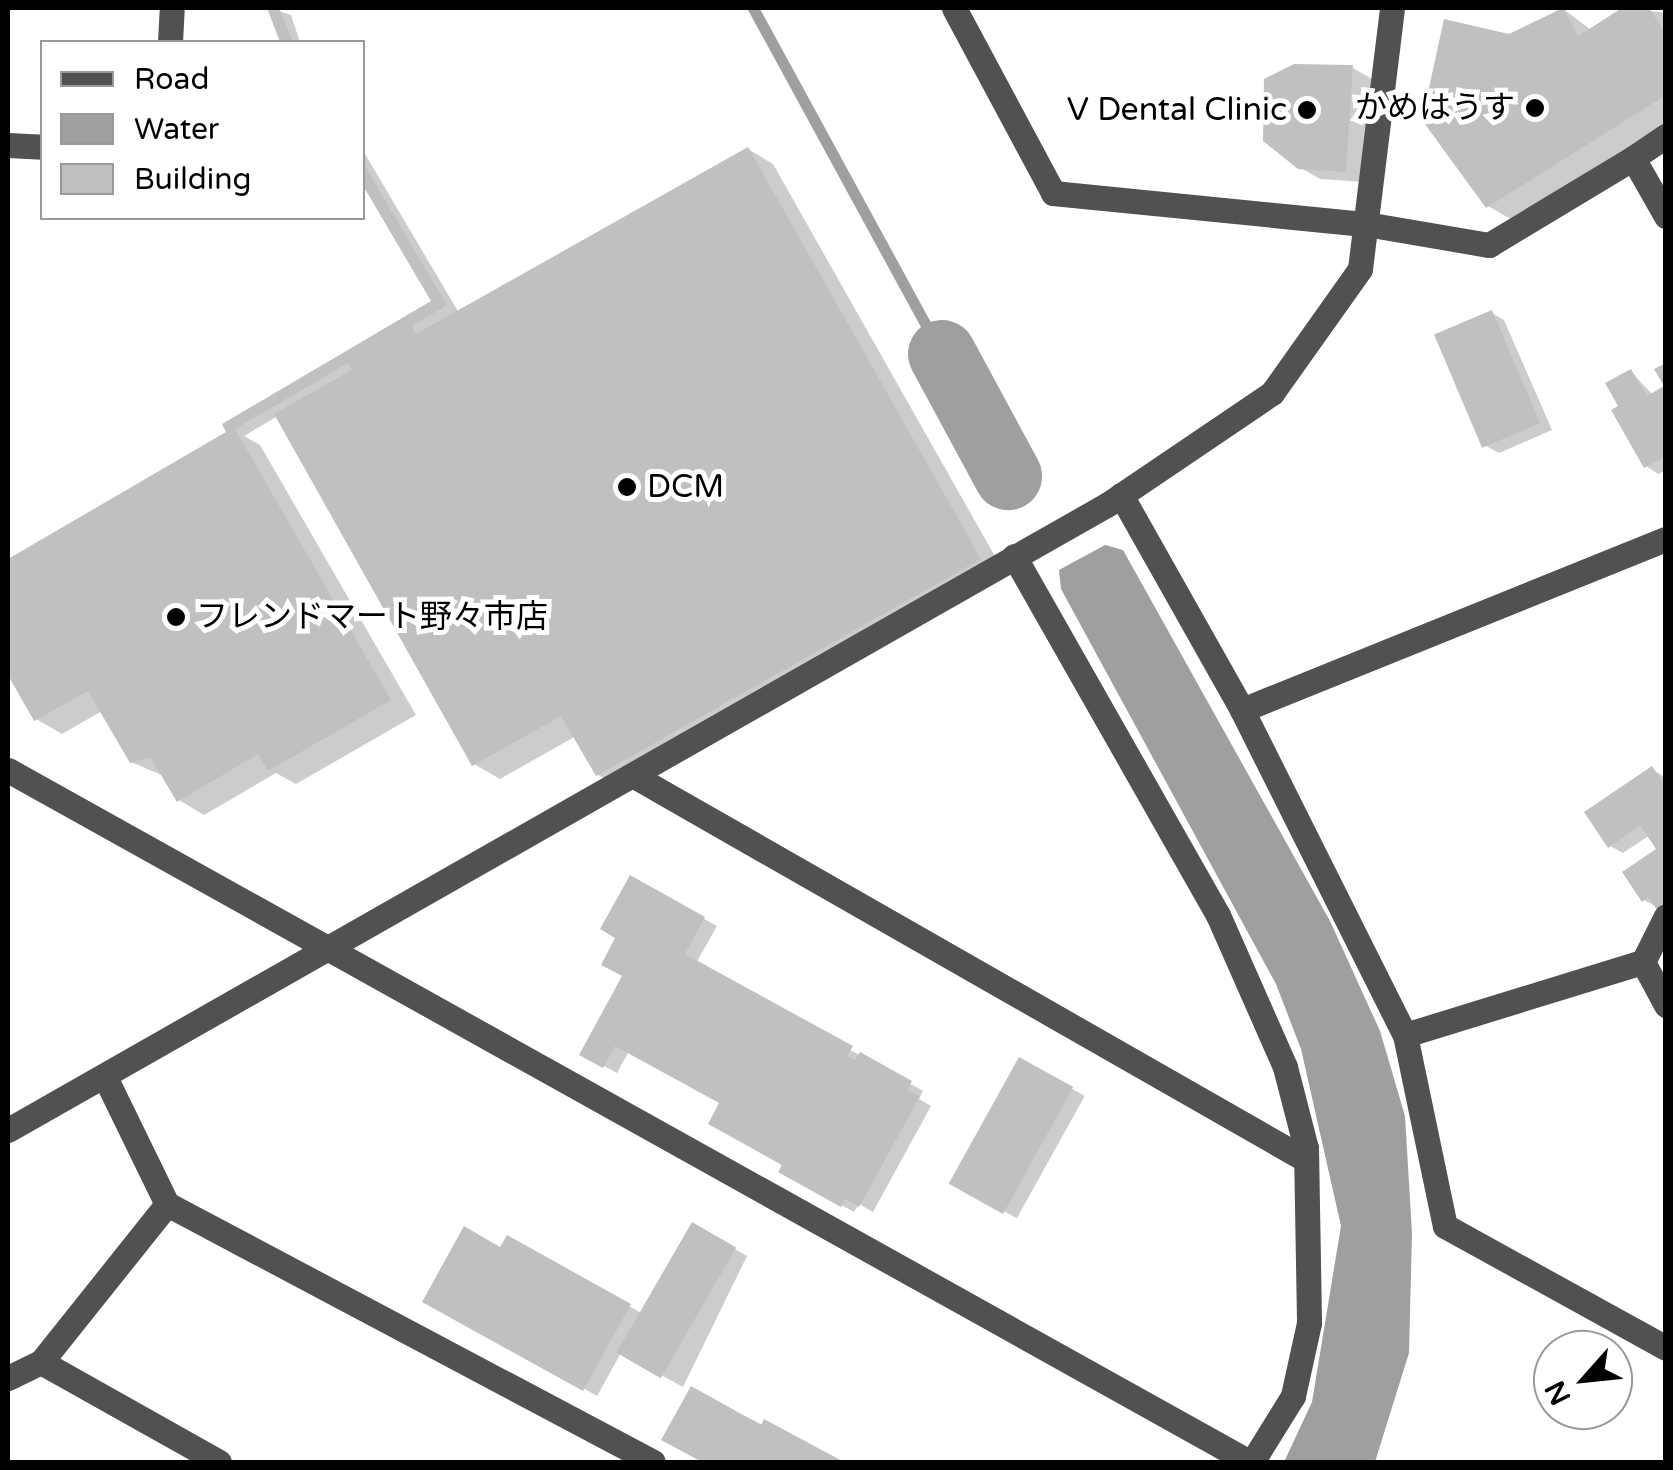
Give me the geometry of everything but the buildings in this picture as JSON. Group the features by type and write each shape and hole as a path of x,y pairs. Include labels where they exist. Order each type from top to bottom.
{"street":[{"path":"170,40 172,8"},
{"path":"954,8 1053,193 1366,224 1488,245 1666,136"},
{"path":"8,1130 106,1079 1114,499 1272,393 1360,269 1392,8"},
{"path":"8,146 40,147"},
{"path":"1633,158 1666,216"},
{"path":"1114,499 1242,710 1405,1035 1445,1226 1666,1348"},
{"path":"1242,710 1666,539"},
{"path":"8,770 1251,1462 1292,1396 1309,1323 1306,1160 1285,1066 1218,915 1020,552"},
{"path":"634,776 1306,1160"},
{"path":"1405,1035 1643,962 1666,916"},
{"path":"1643,962 1666,1005"},
{"path":"106,1079 167,1204 653,1462"},
{"path":"8,1378 41,1362 167,1204"},
{"path":"41,1362 219,1462"}],"water":[{"path":"1105,545 1123,550 1330,921 1380,1031 1405,1116 1412,1233 1409,1353 1375,1462 1284,1462 1312,1402 1341,1226 1301,1049 1276,984 1061,589 1059,570"}],"waterway":[{"path":"753,8 942,354"},
{"path":"942,354 1008,476"}],"place":[{"name":"かめはうす","path":"1535,108"},
{"name":"V Dental Clinic","path":"1307,110"},
{"name":"DCM","path":"627,487"},
{"name":"フレンドマート野々市店","path":"176,617"}]}
